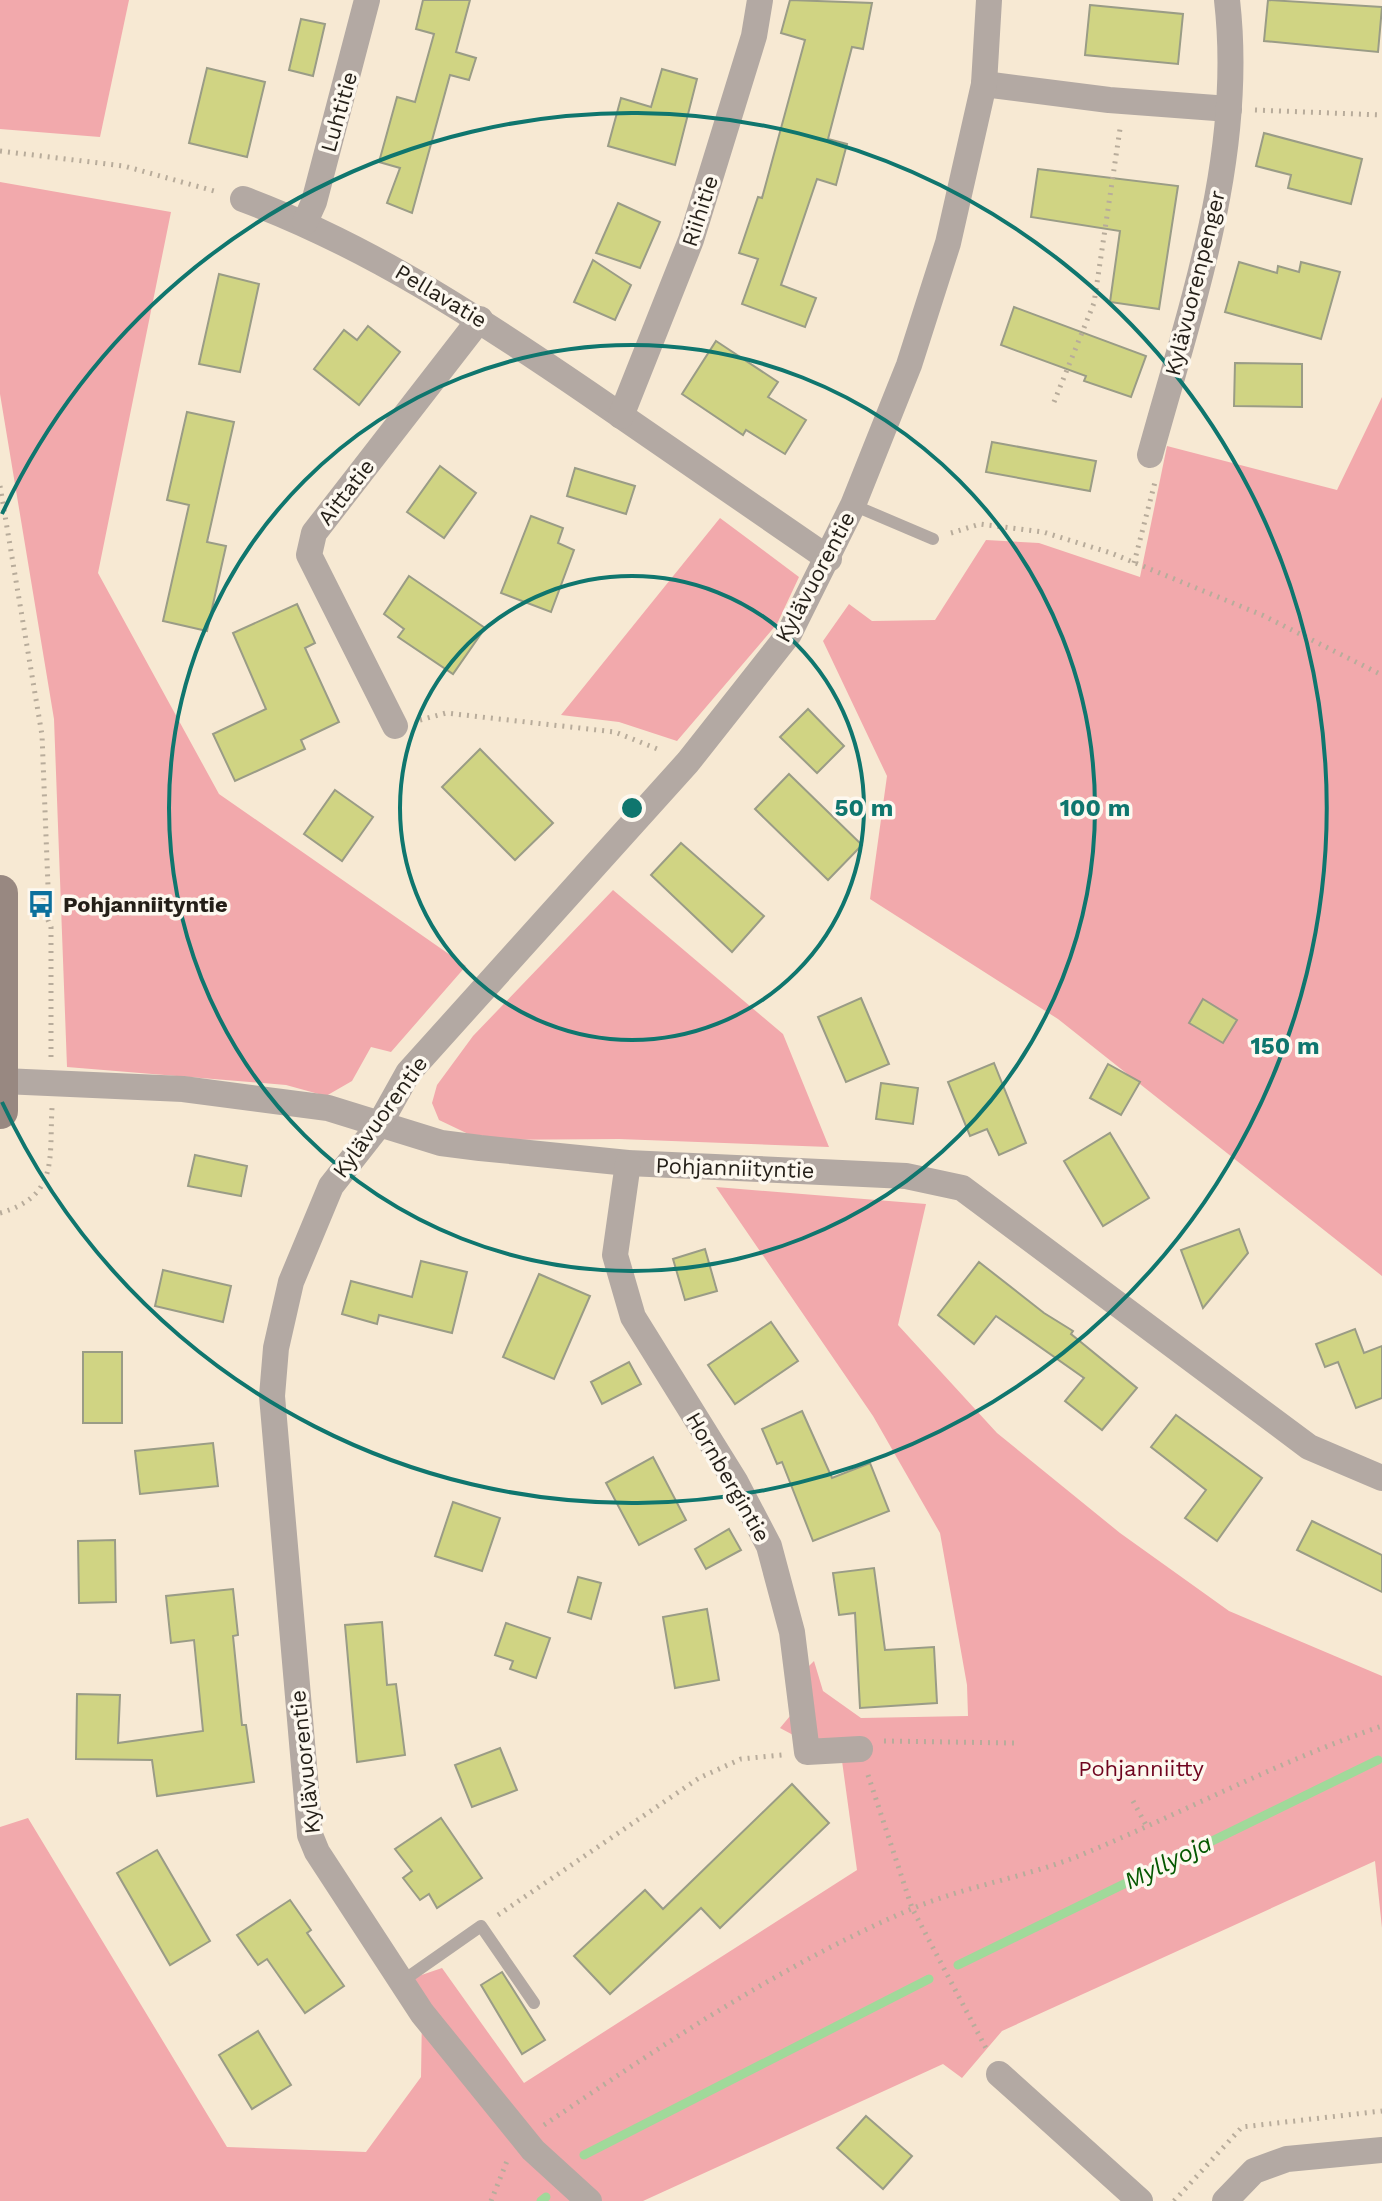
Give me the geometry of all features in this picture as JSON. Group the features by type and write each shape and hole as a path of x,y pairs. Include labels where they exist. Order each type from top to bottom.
{"street":[{"name":"Luhtitie","path":"305,222 314,202 367,0"},
{"name":"Riihitie","path":"621,416 691,240 754,36 760,0"},
{"name":"Kylävuorentie","path":"589,2201 522,2136 401,1982 317,1852 310,1835 272,1396 276,1348 291,1282 331,1186 379,1125 408,1073 688,762 789,634 829,559 909,365 948,243 984,84 989,0"},
{"name":"Kylävuorenpenger","path":"1150,455 1217,210 1229,109 1231,37 1227,0"},
{"path":"984,84 1124,101 1229,109"},
{"name":"Pellavatie","path":"243,199 305,222 385,263 480,319 829,559"},
{"name":"Aittatie","path":"395,726 309,555 314,533 480,319"},
{"path":"0,893 1,1096"},
{"name":"Pohjanniityntie","path":"1,1096 53,1084 212,1093 328,1108 441,1143 628,1163 906,1176 962,1188 1309,1447 1382,1478"},
{"name":"Hornbergintie","path":"628,1163 615,1255 633,1317 735,1481 769,1546 792,1632 807,1752"},
{"path":"807,1752 860,1749"},
{"path":"999,2074 1140,2201"},
{"path":"1225,2201 1254,2171 1287,2159 1382,2150"}],"lane":[{"path":"853,505 933,539"},
{"path":"401,1982 481,1926 534,2003"}],"path":[{"path":"1054,402 1094,303 1124,101"},
{"path":"1229,109 1382,115"},
{"path":"0,151 124,166 243,199"},
{"path":"1134,563 1156,480 1150,455"},
{"path":"0,486 42,735 48,886 41,904 51,927 53,1084 48,1171 40,1193 23,1206 0,1213"},
{"path":"933,539 980,524 1043,532 1134,563 1262,615 1382,675"},
{"path":"395,726 446,713 615,732 688,762"},
{"path":"491,2201 522,2136 683,2032 834,1945 912,1908 1074,1857 1310,1751 1382,1726"},
{"path":"999,2074 912,1908 860,1749 863,1740 1014,1743"},
{"path":"481,1926 699,1778 741,1759 807,1752"},
{"path":"1133,1801 1146,1825"}],"green space":[{"path":"0,0 129,0 100,137 0,129"},
{"path":"0,182 171,212 98,573 219,794 466,966 391,1052 371,1047 352,1081 326,1096 286,1085 67,1067 54,719 0,394"},
{"path":"1382,397 1382,1276 1058,1019 870,899 887,776 823,641 849,604 872,621 935,620 986,540 1039,543 1140,577 1167,446 1337,490"},
{"path":"720,518 799,577 777,624 677,741 619,722 561,715"},
{"path":"613,890 783,1034 829,1147 619,1139 481,1140 439,1120 432,1103 437,1085 473,1036"},
{"name":"Pohjanniitty","path":"716,1187 926,1204 898,1325 997,1433 1120,1533 1229,1611 1382,1676 1382,1928 1375,1861 1002,2031 962,2078 943,2064 643,2201 0,2201 0,1827 28,1818 227,2147 366,2152 421,2077 422,2013 401,1982 442,1968 524,2083 857,1870 842,1761 780,1728 790,1716 787,1688 814,1661 823,1691 861,1718 968,1716 967,1685 940,1533 873,1416"}],"building":[{"path":"423,0 470,0 456,52 476,58 469,80 450,75 412,213 387,203 400,168 379,162 397,97 415,102 434,34 416,29"},
{"path":"790,0 872,3 863,49 852,47 828,139 847,144 836,185 817,179 781,285 816,298 805,327 742,304 758,259 739,253 758,197 762,198 805,40 781,33"},
{"path":"1268,0 1382,7 1378,52 1264,41"},
{"path":"1090,5 1183,14 1178,64 1085,55"},
{"path":"301,19 325,24 313,76 289,70"},
{"path":"207,68 265,82 247,157 189,143"},
{"path":"662,69 697,79 675,165 608,146 621,98 651,107"},
{"path":"1264,133 1362,159 1351,204 1288,188 1291,175 1256,166"},
{"path":"1038,169 1178,186 1159,309 1110,302 1120,231 1031,217"},
{"path":"618,203 660,222 640,268 596,253"},
{"path":"593,260 631,285 615,320 574,302"},
{"path":"1239,262 1277,273 1278,266 1299,272 1301,262 1340,272 1321,339 1225,312"},
{"path":"219,274 259,284 240,372 199,364"},
{"path":"1014,307 1146,356 1131,397 1084,381 1086,376 1001,345"},
{"path":"368,326 400,352 359,405 314,369 344,330 357,340"},
{"path":"716,341 778,382 768,397 806,420 785,454 746,430 743,435 682,394"},
{"path":"1235,363 1302,364 1302,407 1234,406"},
{"path":"187,412 234,422 207,542 226,546 207,631 163,621 189,505 167,500"},
{"path":"992,442 1096,461 1090,491 986,472"},
{"path":"440,466 476,493 444,538 407,512"},
{"path":"575,468 635,486 626,514 567,496"},
{"path":"531,516 563,528 558,543 574,550 551,612 501,593"},
{"path":"409,576 485,628 453,674 398,637 404,629 384,614"},
{"path":"297,604 315,643 305,648 339,722 301,740 305,749 235,781 213,734 266,709 233,633"},
{"path":"808,709 844,746 817,773 780,737"},
{"path":"480,749 553,823 515,860 442,787"},
{"path":"789,774 862,845 828,880 755,809"},
{"path":"335,790 373,817 342,861 304,834"},
{"path":"681,843 764,916 732,952 651,875"},
{"path":"861,998 889,1064 846,1082 818,1017"},
{"path":"1203,999 1237,1020 1223,1043 1189,1023"},
{"path":"994,1063 1026,1143 999,1155 987,1129 970,1136 948,1082"},
{"path":"1108,1064 1140,1082 1121,1115 1090,1098"},
{"path":"881,1083 918,1088 913,1124 876,1119"},
{"path":"1110,1133 1149,1198 1103,1226 1064,1161"},
{"path":"195,1155 247,1166 241,1196 188,1186"},
{"path":"1239,1229 1248,1253 1203,1308 1181,1250"},
{"path":"705,1249 717,1291 685,1300 673,1259"},
{"path":"421,1261 467,1272 452,1333 379,1315 377,1324 342,1314 351,1281 412,1297"},
{"path":"979,1262 1044,1313 1073,1331 1071,1334 1137,1388 1102,1430 1065,1401 1084,1378 996,1316 974,1344 938,1315"},
{"path":"163,1270 231,1286 223,1322 155,1306"},
{"path":"539,1274 590,1296 554,1379 503,1357"},
{"path":"771,1322 798,1361 735,1404 708,1365"},
{"path":"1355,1329 1364,1353 1382,1346 1382,1398 1356,1408 1338,1362 1325,1367 1316,1344"},
{"path":"83,1352 122,1352 122,1423 83,1423"},
{"path":"629,1362 641,1384 602,1404 591,1382"},
{"path":"802,1411 832,1478 870,1463 889,1511 813,1541 782,1462 777,1464 762,1429"},
{"path":"1176,1415 1262,1478 1217,1541 1185,1518 1206,1490 1151,1447"},
{"path":"213,1443 218,1486 140,1494 135,1451"},
{"path":"653,1457 686,1520 639,1545 606,1483"},
{"path":"453,1502 500,1518 482,1571 435,1556"},
{"path":"1312,1521 1382,1555 1382,1592 1297,1550"},
{"path":"729,1529 741,1550 706,1569 695,1549"},
{"path":"115,1540 116,1602 79,1603 78,1541"},
{"path":"874,1568 885,1650 934,1647 937,1703 860,1708 855,1613 839,1615 833,1573"},
{"path":"578,1577 601,1583 591,1619 568,1612"},
{"path":"233,1589 238,1635 233,1636 242,1725 246,1725 254,1782 157,1796 152,1760 76,1759 77,1694 120,1695 118,1743 203,1731 194,1640 171,1643 166,1596"},
{"path":"707,1609 719,1680 675,1688 663,1617"},
{"path":"382,1622 387,1685 396,1684 405,1755 357,1762 345,1625"},
{"path":"506,1623 550,1638 536,1678 510,1669 513,1661 495,1655"},
{"path":"500,1748 517,1790 472,1807 455,1765"},
{"path":"792,1784 829,1823 720,1928 701,1908 610,1994 574,1956 645,1890 663,1909"},
{"path":"441,1818 482,1878 437,1908 429,1894 420,1900 403,1878 412,1871 395,1849"},
{"path":"157,1850 210,1941 170,1965 117,1873"},
{"path":"290,1900 311,1930 307,1933 344,1986 305,2013 267,1959 258,1965 237,1935"},
{"path":"502,1972 545,2040 522,2054 481,1985"},
{"path":"258,2031 291,2085 252,2109 219,2055"},
{"path":"866,2116 912,2156 883,2189 837,2148"}],"waterway":[{"name":"Myllyoja","path":"958,1965 1378,1760"},
{"name":"Myllyoja","path":"584,2155 929,1979"},
{"name":"Myllyoja","path":"541,2201 546,2197"}],"place":[{"name":"Pohjanniityntie","path":"41,904"}]}
